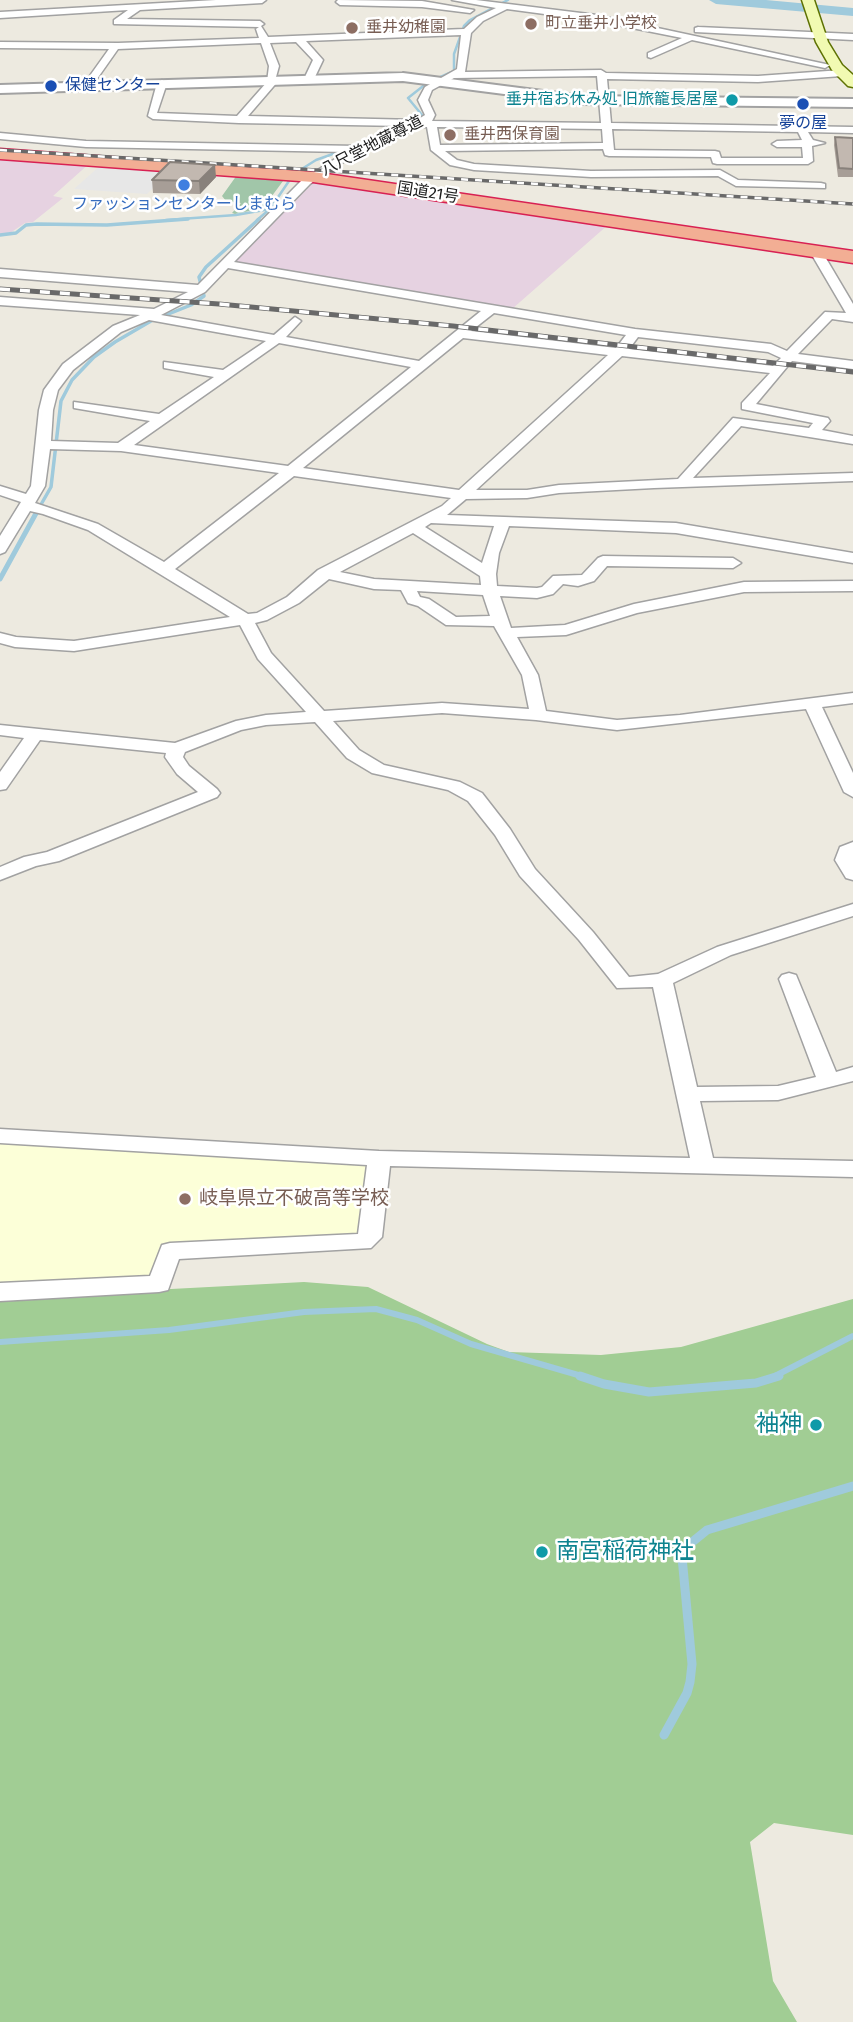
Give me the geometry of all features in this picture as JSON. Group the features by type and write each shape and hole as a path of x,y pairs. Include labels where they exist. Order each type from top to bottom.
{"highway":[{"name":"国道21号","path":"0,154 313,177 853,257"}],"main road":[{"path":"808,0 843,70 853,83"}],"street":[{"path":"0,15 262,0"},
{"path":"456,0 597,18 843,70"},
{"path":"239,120 272,80 274,66 254,1"},
{"path":"338,1 424,2 480,11"},
{"path":"338,1 366,15"},
{"path":"414,12 424,2"},
{"path":"434,81 456,75 462,70 467,32 480,19 506,6"},
{"path":"137,7 117,22 260,24"},
{"path":"159,44 161,24"},
{"path":"841,25 853,26"},
{"path":"651,29 820,26 853,37"},
{"path":"0,45 114,46 467,32"},
{"path":"343,37 351,45"},
{"path":"298,38 318,60 309,79"},
{"path":"651,55 691,38"},
{"path":"89,84 112,53 114,46"},
{"path":"0,89 89,84 601,73 602,76 758,79 843,70"},
{"path":"602,76 609,153 715,154 717,161 808,161 809,143"},
{"path":"410,77 559,98 606,101 853,103"},
{"name":"八尺堂地蔵尊道","path":"0,548 34,505 47,445 46,410 58,379 68,367 117,329 183,301 201,289 313,177 359,149 418,124 430,115 424,100 434,81"},
{"path":"162,83 153,116 362,128 484,120 524,126 853,130"},
{"path":"746,102 756,127"},
{"path":"523,112 524,126"},
{"path":"418,124 435,148 454,163 474,167 591,174 720,173 736,183 821,186"},
{"path":"539,146 542,126"},
{"path":"801,129 809,143"},
{"path":"0,136 95,144 359,149"},
{"path":"317,148 348,137"},
{"path":"777,144 832,143"},
{"path":"435,148 607,146"},
{"path":"819,252 818,255 853,317"},
{"path":"224,264 635,332 771,348 790,357 853,365"},
{"path":"0,273 201,289"},
{"path":"0,301 150,314 277,340 422,365"},
{"path":"164,569 492,308"},
{"path":"460,334 776,369 829,315 853,317"},
{"path":"121,447 277,340 295,321"},
{"path":"0,639 74,646 261,617 293,600 324,573 432,519 463,495 617,353 635,332"},
{"path":"169,365 227,375"},
{"path":"776,369 777,373 747,406 823,421 812,433"},
{"path":"79,405 163,419"},
{"path":"685,482 685,478 738,421 853,440"},
{"path":"47,445 121,447 463,495 527,494 559,489 685,482 853,477"},
{"path":"0,490 93,527 245,620 264,655 353,754 378,769 454,786 475,797 503,833 527,872 586,936 624,984 663,980 724,951 853,910"},
{"path":"432,519 664,527 853,558"},
{"path":"503,523 491,553 489,582 503,627 530,676 538,709 536,715"},
{"path":"415,527 489,582"},
{"path":"730,590 733,563 743,539"},
{"path":"324,573 374,584 489,582 537,593 547,591 559,579 578,581 588,578 603,561 733,563"},
{"path":"406,585 414,600 424,602 452,622 566,630 634,609 744,587 853,586"},
{"path":"0,730 177,749 236,726 265,720 442,708 536,715 617,725 680,720 853,698"},
{"path":"811,702 853,792"},
{"path":"0,785 35,734"},
{"path":"0,874 31,861 52,857 211,793 183,770 174,757 177,749"},
{"path":"853,848 848,851 845,860 853,874"},
{"path":"789,979 828,1080"},
{"path":"663,980 703,1165"},
{"path":"688,1094 778,1093 853,1074"},
{"path":"0,1136 379,1158 853,1169"},
{"path":"0,1292 159,1284 170,1251 363,1242 370,1237 379,1158"}],"shaded area":[{"path":"0,157 91,162 53,196 63,198 33,222 25,223 10,233 0,234"},
{"path":"102,164 173,169 147,194 74,189"},
{"path":"237,175 286,177 263,208 235,214 232,213 241,203 226,201 222,196"},
{"path":"315,181 609,224 512,309 233,264"},
{"name":"岐阜県立不破高等学校","path":"0,1142 77,1145 207,1156 373,1162 365,1237 166,1248 156,1281 0,1289"}],"green space":[{"path":"304,1282 368,1287 509,1352 601,1355 681,1347 853,1299 853,1835 774,1823 750,1842 773,1981 797,2022 0,2022 0,1298"}],"building":[{"path":"835,137 853,138 853,169 839,168"},
{"path":"170,162 215,165 199,181 152,180"}],"waterway":[{"path":"415,123 422,115 408,98 427,83 454,71 454,54 464,26 470,20 508,0"},
{"path":"716,0 853,12"},
{"path":"297,172 316,160 369,141"},
{"path":"270,209 291,178"},
{"path":"166,220 236,215 270,209"},
{"path":"257,220 270,209"},
{"path":"0,235 16,233 26,225 37,224 107,225 188,219"},
{"path":"39,508 51,487 61,401 72,380 94,357 115,342 151,321 191,305 204,296 199,277 206,267 259,219"},
{"path":"0,579 40,506"},
{"path":"0,1342 169,1330 304,1312 376,1309 417,1320 471,1344 585,1377"},
{"path":"773,1377 853,1336"},
{"path":"580,1376 604,1384 649,1392 756,1383 779,1376"},
{"path":"664,1735 687,1693 690,1682 692,1664 682,1557 686,1547 707,1530 853,1486"}],"railway":[{"path":"0,150 853,204"},
{"path":"0,289 219,304 453,326 853,372"}],"place":[{"name":"町立垂井小学校","path":"531,24"},
{"name":"垂井幼稚園","path":"352,28"},
{"name":"保健センター","path":"51,86"},
{"name":"垂井宿お休み処 旧旅籠長居屋","path":"732,100"},
{"name":"夢の屋","path":"803,104"},
{"name":"垂井西保育園","path":"450,135"},
{"name":"ファッションセンターしまむら","path":"184,185"},
{"name":"岐阜県立不破高等学校","path":"185,1199"},
{"name":"袖神","path":"816,1425"},
{"name":"南宮稲荷神社","path":"542,1552"}]}
